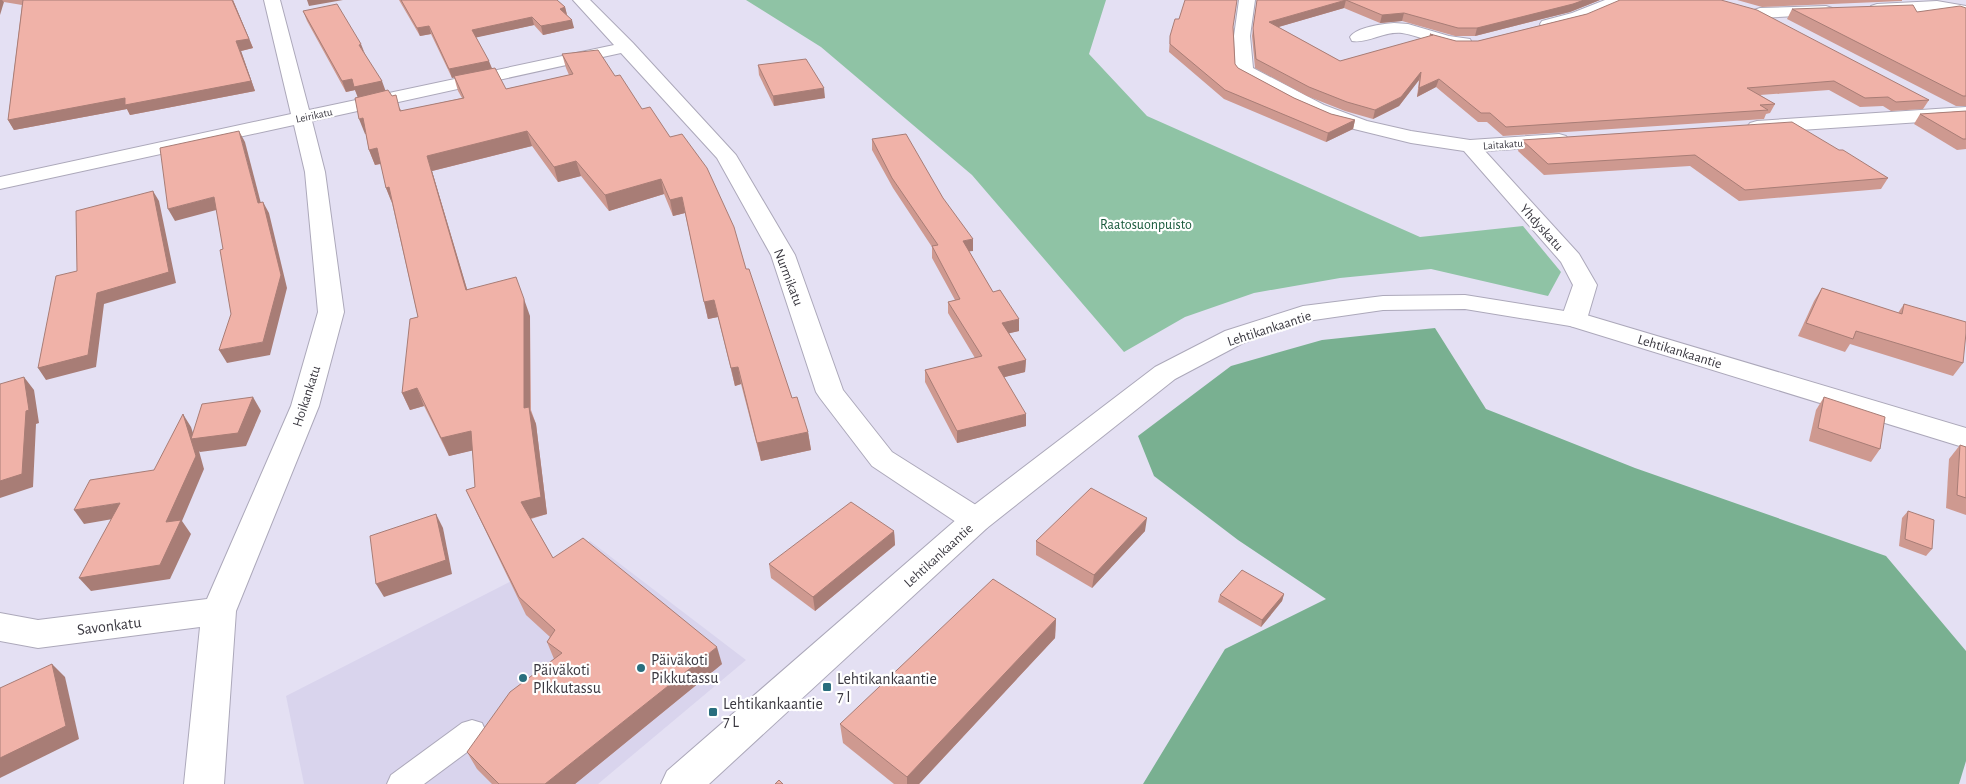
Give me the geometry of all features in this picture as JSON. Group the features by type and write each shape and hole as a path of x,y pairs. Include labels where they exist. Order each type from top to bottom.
{"street":[{"name":"Hoikankatu","path":"204,784 219,611 305,406 331,312 315,172 272,0"},
{"name":"Nurmikatu","path":"582,0 726,155 783,255 830,392 882,459 976,520"},
{"name":"Laitakatu","path":"1247,0 1242,36 1244,71 1317,109 1361,125 1411,137 1470,146 1577,139"},
{"path":"1531,29 1577,17 1619,0"},
{"path":"1858,10 1935,3 1966,11"},
{"path":"1741,8 1760,13 1786,26"},
{"path":"1760,13 1838,10"},
{"path":"1358,37 1378,29 1401,28 1454,43 1484,41"},
{"name":"Leirikatu","path":"0,183 627,47"},
{"path":"1925,100 1959,113"},
{"path":"1735,128 1959,113"},
{"name":"Yhdyskatu","path":"1470,146 1571,259 1585,285 1574,319"},
{"name":"Lehtikankaantie","path":"681,784 976,520 1165,373 1234,337 1303,314 1383,303 1464,302 1574,319 1966,438"},
{"name":"Savonkatu","path":"0,626 38,634 219,611"}],"lane":[{"path":"401,784 472,732"}],"shaded area":[{"name":"Päiväkoti PIkkutassu","path":"590,541 746,660 598,784 304,784 286,696"}],"green space":[{"name":"Raatosuonpuisto","path":"746,0 1106,0 1089,54 1147,116 1420,237 1523,226 1561,272 1548,296 1431,269 1340,278 1254,293 1185,317 1124,352 972,175 821,47"},
{"path":"1435,328 1486,409 1635,468 1886,556 1966,651 1966,761 1959,784 1143,784 1225,649 1326,599 1238,540 1154,476 1138,436 1231,366 1322,340"}],"building":[{"path":"23,0 232,0 249,39 236,41 251,81 125,105 125,98 8,120"},
{"path":"401,0 557,0 565,7 560,9 572,20 541,26 532,17 472,30 489,61 449,69 429,26 417,28"},
{"path":"1185,0 1237,0 1233,27 1235,64 1238,68 1294,98 1331,114 1355,120 1328,133 1225,90 1170,44 1170,36 1175,19 1179,19"},
{"path":"1257,0 1346,0 1269,22 1340,61 1433,35 1430,34 1456,41 1478,41 1587,14 1620,0 1721,0 1757,10 1929,100 1896,102 1888,97 1865,98 1834,81 1747,88 1775,104 1760,105 1768,110 1506,127 1490,113 1481,113 1439,79 1419,88 1421,72 1401,97 1375,110 1347,102 1309,87 1256,59 1253,28"},
{"path":"1346,0 1584,0 1477,28 1458,28 1404,13 1382,15"},
{"path":"337,4 361,44 359,45 382,81 354,87 352,79 342,81 303,11"},
{"path":"1913,5 1917,12 1960,6 1966,8 1966,96 1792,9"},
{"path":"598,50 615,76 620,75 642,109 650,107 670,137 682,134 707,168 734,227 746,269 749,269 792,398 797,397 808,432 757,443 738,367 731,368 714,300 704,302 682,197 670,200 661,179 605,195 576,161 554,167 527,131 427,156 466,290 516,277 524,299 524,408 529,407 541,497 521,502 553,558 583,538 717,647 545,784 499,784 467,752 510,692 562,653 547,642 555,630 519,597 466,490 475,487 471,431 441,438 417,388 402,393 410,319 418,317 389,187 386,188 377,148 369,150 363,118 359,119 355,98 388,90 392,96 396,95 400,111 464,98 454,76 495,68 506,89 573,74 562,54"},
{"path":"806,59 824,88 773,96 758,65"},
{"path":"1966,111 1966,139 1920,114"},
{"path":"1792,122 1839,150 1843,150 1888,178 1745,190 1695,155 1548,164 1522,140"},
{"path":"239,131 258,203 263,202 281,275 263,342 219,350 231,314 220,250 223,249 214,197 168,209 160,148"},
{"path":"906,134 943,198 973,239 963,241 993,292 1000,290 1019,319 1002,323 1026,360 998,367 1026,414 957,431 925,370 982,356 948,302 960,299 932,246 938,245 892,178 872,139"},
{"path":"153,191 169,272 97,293 88,355 38,368 56,276 77,271 76,211"},
{"path":"1822,288 1902,314 1904,304 1966,322 1963,363 1856,331 1853,339 1806,323"},
{"path":"24,377 29,410 26,411 22,474 0,481 0,384"},
{"path":"253,397 238,433 191,439 202,404"},
{"path":"1824,397 1885,417 1880,449 1818,428"},
{"path":"183,414 196,456 166,522 181,520 160,565 79,578 120,503 74,510 90,480 154,470"},
{"path":"1960,445 1966,447 1966,498 1957,495"},
{"path":"1091,488 1147,518 1094,575 1036,541"},
{"path":"851,502 894,531 813,597 769,564"},
{"path":"1908,511 1934,520 1932,549 1905,539"},
{"path":"436,514 446,560 376,584 370,536"},
{"path":"1242,570 1284,594 1262,620 1220,595"},
{"path":"993,579 1056,619 907,777 840,724"},
{"path":"52,664 66,726 0,758 0,688"},
{"path":"779,780 783,784 775,784"}],"place":[{"name":"Päiväkoti Pikkutassu","path":"641,668"},
{"name":"Päiväkoti PIkkutassu","path":"523,678"},
{"name":"Lehtikankaantie 7 I","path":"827,687"},
{"name":"Lehtikankaantie 7 L","path":"713,712"}]}
